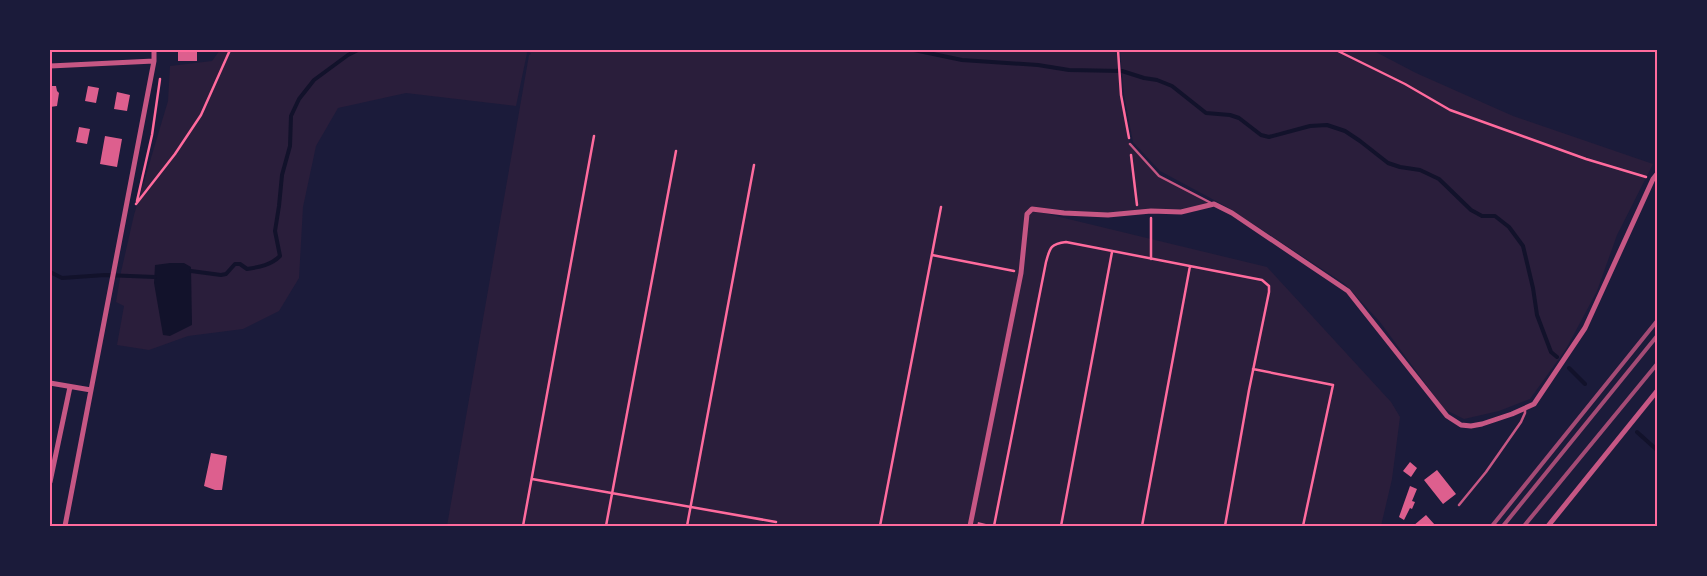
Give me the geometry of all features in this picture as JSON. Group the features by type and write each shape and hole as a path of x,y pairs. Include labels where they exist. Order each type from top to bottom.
{"street":[{"path":"65,526 154,61 154,50"},
{"path":"50,66 154,61"},
{"path":"970,526 1021,273 1027,214 1032,209 1088,215 1151,211 1181,212 1214,204 1232,213 1348,291 1447,416 1461,424 1471,426 1525,409 1534,404 1585,328 1653,179 1657,174"},
{"path":"50,383 91,390"},
{"path":"50,482 70,387"},
{"path":"1548,526 1657,391"}],"lane":[{"path":"1130,144 1159,176 1214,204"},
{"path":"1460,505 1516,429 1524,416 1525,409"}],"path":[{"path":"124,218 175,154 201,115 230,50"},
{"path":"1118,50 1121,95 1130,144 1138,212"},
{"path":"1336,50 1405,84 1450,110 1586,159 1653,179"},
{"path":"137,202 152,135 160,79"},
{"path":"523,526 594,136"},
{"path":"606,526 676,151"},
{"path":"687,526 754,165"},
{"path":"880,526 942,207"},
{"path":"1151,211 1151,259"},
{"path":"994,526 1046,262 1050,248 1055,244 1066,242 1262,280 1269,286 1225,526"},
{"path":"1062,526 1112,252"},
{"path":"932,255 1021,273"},
{"path":"1142,526 1190,266"},
{"path":"1253,369 1333,385 1303,526"},
{"path":"532,478 776,522"}],"shaded area":[{"path":"220,50 525,50 527,53 516,106 406,93 338,108 316,146 303,207 299,278 279,311 243,329 188,336 149,350 117,345 124,306 116,302 121,272 134,215 168,101 170,66 212,61"},
{"path":"528,50 1118,50 1121,95 1130,144 1159,176 1214,204 1181,212 1108,215 1031,210 1267,267 1391,402 1400,417 1392,479 1381,526 447,526 529,55 531,54"},
{"path":"1120,50 1372,50 1416,73 1513,116 1653,164 1617,235 1597,291 1566,349 1530,399 1499,411 1464,419 1444,409 1380,322 1345,284 1227,207 1160,171 1133,142 1124,95"},
{"path":"184,263 191,267 192,325 170,336 163,335 154,283 155,265"}],"building":[{"path":"178,50 197,50 197,61 178,61"},
{"path":"50,86 56,86 59,93 57,106 50,107"},
{"path":"88,86 99,88 96,103 85,101"},
{"path":"117,92 130,95 127,111 114,109"},
{"path":"79,127 90,129 87,144 76,142"},
{"path":"105,136 122,139 117,167 100,164"},
{"path":"211,453 227,456 222,490 215,490 204,486"},
{"path":"1410,462 1417,468 1411,477 1403,471"},
{"path":"1437,470 1456,494 1443,504 1424,480"},
{"path":"1410,486 1417,489 1412,501 1415,502 1404,520 1399,517"},
{"path":"1426,515 1435,525 1413,526"},
{"path":"978,522 986,524 986,526 977,526"}],"waterway":[{"path":"191,271 221,275 226,274 235,264 240,264 247,269 269,264 280,256 275,231 282,175 290,146 291,116 299,99 314,80 348,55 358,50"},
{"path":"914,50 962,60 1038,65 1069,70 1122,71 1172,86 1206,113 1230,115 1239,118 1261,135 1269,137 1310,126 1327,125 1345,131 1388,163 1420,170 1439,179 1471,210 1482,216 1495,216 1509,227 1523,246 1537,315 1551,352 1557,357"},
{"path":"50,272 62,278 105,275 155,277"},
{"path":"1569,368 1585,384"},
{"path":"1637,432 1657,450"}],"railway":[{"path":"1492,526 1657,321"},
{"path":"1503,526 1657,336"},
{"path":"1524,526 1657,364"}]}
